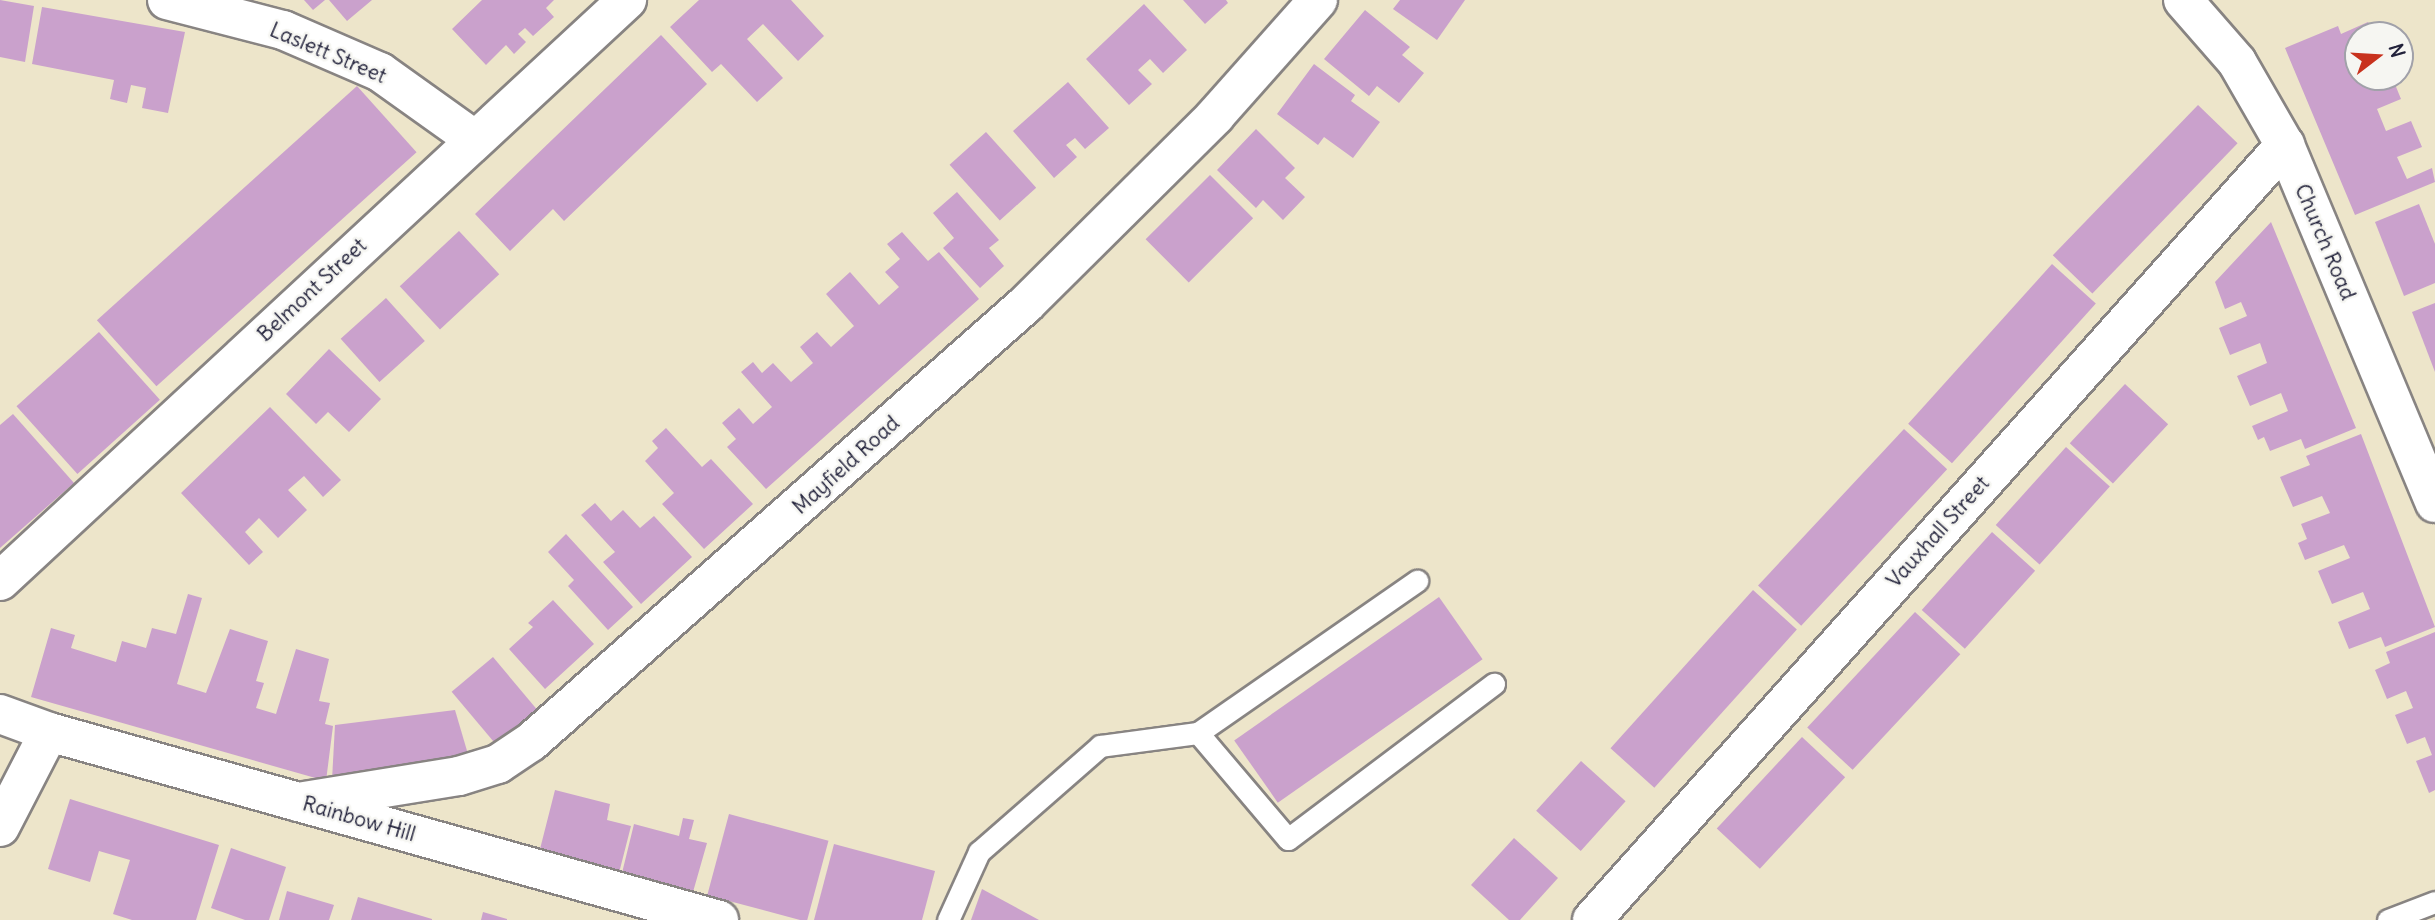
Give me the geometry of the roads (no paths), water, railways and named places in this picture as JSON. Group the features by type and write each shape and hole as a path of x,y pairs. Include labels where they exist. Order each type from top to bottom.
{"street":[{"name":"Laslett Street","path":"167,0 283,30 380,72 474,139"},
{"name":"Belmont Street","path":"0,581 627,0"},
{"name":"Mayfield Road","path":"299,802 458,776 498,764 531,742 1026,304 1215,116 1318,0"},
{"name":"Church Road","path":"2183,0 2237,62 2285,145 2435,503"},
{"name":"Vauxhall Street","path":"1592,920 2285,145"},
{"name":"Rainbow Hill","path":"0,713 49,732 719,920"},
{"path":"0,827 49,732"}],"lane":[{"path":"948,920 979,852 1100,746 1198,733 1417,581"},
{"path":"1198,733 1287,839 1494,684"},
{"path":"2388,920 2435,902"}]}
